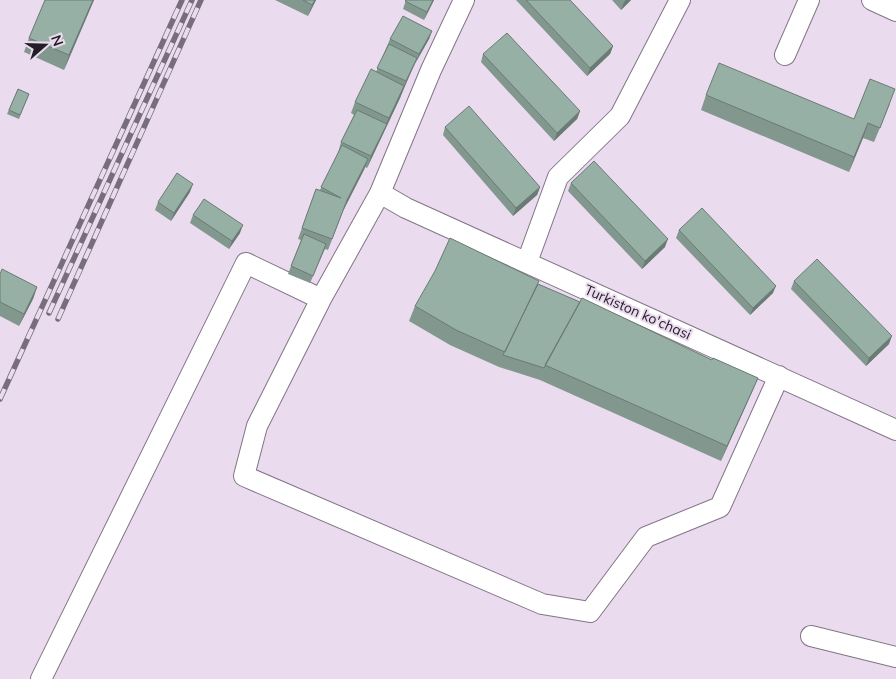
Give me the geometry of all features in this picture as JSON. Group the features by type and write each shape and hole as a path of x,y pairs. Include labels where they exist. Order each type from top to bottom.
{"street":[{"path":"464,0 431,70 380,193 320,299 257,426 244,476 542,604 590,612 646,537 720,507 779,376"},
{"path":"527,262 558,177 620,116 680,0"},
{"path":"785,55 809,0"},
{"path":"872,0 896,11"},
{"name":"Turkiston ko'chasi","path":"380,193 406,208 896,430"},
{"path":"41,679 246,263 320,299"},
{"path":"811,636 896,657"}],"building":[{"path":"45,0 93,0 69,55 29,38"},
{"path":"303,0 315,0 312,5"},
{"path":"406,0 433,0 427,12"},
{"path":"526,0 570,0 613,46 590,68"},
{"path":"403,16 432,31 419,54 390,39"},
{"path":"507,33 580,111 557,133 483,54"},
{"path":"389,44 417,58 406,81 377,68"},
{"path":"719,63 854,119 870,79 895,89 880,128 868,123 854,157 706,95"},
{"path":"371,69 404,86 389,118 355,102"},
{"path":"18,89 29,94 20,115 9,110"},
{"path":"469,106 540,187 516,208 445,127"},
{"path":"357,110 387,124 371,156 341,142"},
{"path":"342,145 368,159 347,200 332,239 302,228 316,189 341,198 321,187"},
{"path":"594,161 668,239 645,261 571,183"},
{"path":"177,173 193,184 174,213 158,202"},
{"path":"204,199 243,225 232,241 193,215"},
{"path":"702,208 776,286 753,308 679,230"},
{"path":"304,234 326,244 313,276 291,266"},
{"path":"450,238 539,281 505,352 456,330 415,306 435,271"},
{"path":"817,259 892,336 869,358 794,281"},
{"path":"2,269 37,287 24,314 0,302 0,274"},
{"path":"538,284 580,302 544,368 503,355"},
{"path":"582,298 712,360 713,358 758,378 727,446 545,365"}],"railway":[{"path":"0,399 182,0"},
{"path":"49,313 192,0"},
{"path":"58,319 201,0"}]}
